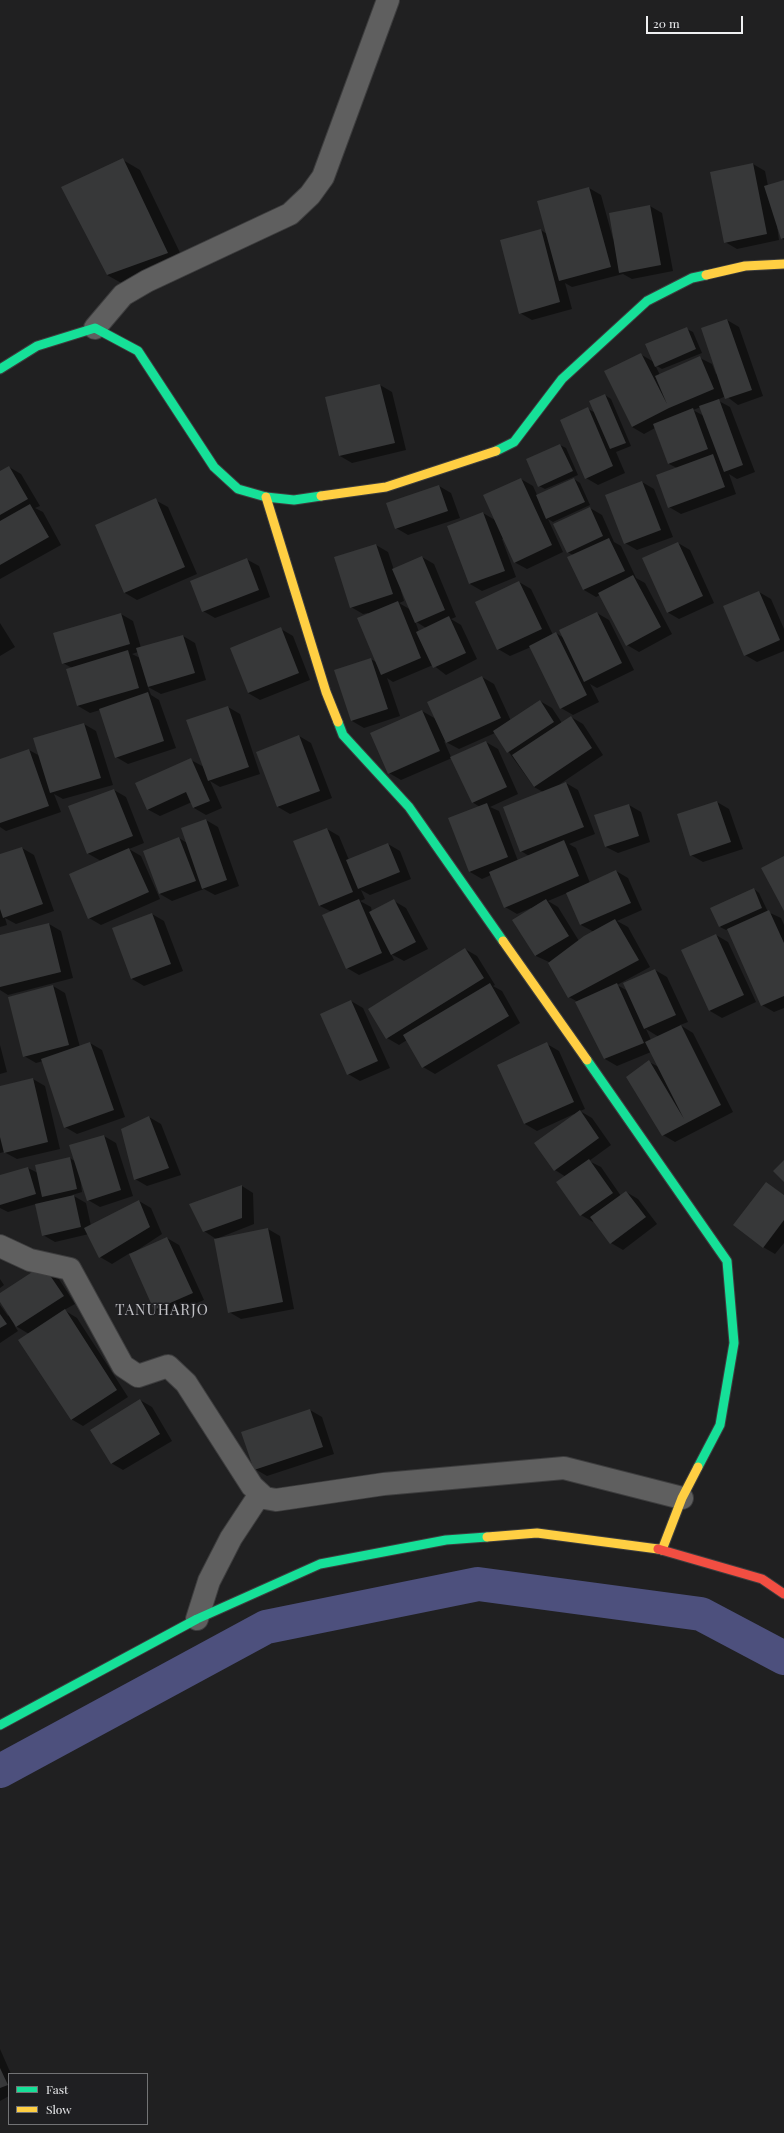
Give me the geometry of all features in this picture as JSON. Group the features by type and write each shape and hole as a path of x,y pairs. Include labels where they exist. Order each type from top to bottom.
{"street":[{"path":"0,369 37,346 96,328 122,295 147,281 290,214 310,195 323,177 388,0"},
{"path":"96,328 138,351 214,467 238,489 266,497 294,500 386,487 489,455 514,442 562,379 647,301 692,278 745,266 784,264"},
{"path":"266,497 326,692 343,735 409,807 698,1217 727,1261 734,1343 720,1425 682,1498 662,1550"},
{"path":"0,1246 30,1260 70,1269 123,1366 138,1376 168,1366 186,1383 252,1486 266,1498 276,1500 384,1484 564,1468 682,1498"},
{"path":"197,1619 209,1581 231,1538 260,1494"},
{"path":"0,1725 197,1619 320,1564 446,1540 537,1533 662,1550 762,1579 784,1594"}],"building":[{"path":"123,158 168,253 107,275 61,187"},
{"path":"753,163 767,234 724,243 710,172"},
{"path":"784,180 784,238 781,239 764,186"},
{"path":"589,187 611,267 559,281 537,201"},
{"path":"650,205 661,265 619,273 609,213"},
{"path":"541,229 560,302 519,314 500,240"},
{"path":"727,319 752,390 725,399 701,328"},
{"path":"687,327 696,349 655,367 645,344"},
{"path":"641,353 667,404 655,376 700,356 714,389 669,408 632,427 604,371"},
{"path":"380,384 395,443 339,456 325,397"},
{"path":"605,394 626,443 610,449 589,401"},
{"path":"719,399 743,465 724,472 699,406"},
{"path":"588,407 613,466 585,479 560,420"},
{"path":"693,408 708,449 668,464 653,424"},
{"path":"560,444 573,471 538,487 526,459"},
{"path":"713,454 725,487 668,508 656,475"},
{"path":"9,466 28,499 0,515 0,471"},
{"path":"521,478 552,545 514,563 483,495"},
{"path":"574,478 585,502 546,519 536,495"},
{"path":"642,481 661,530 624,544 605,495"},
{"path":"439,485 448,511 395,529 386,503"},
{"path":"156,498 185,567 124,593 95,525"},
{"path":"30,504 49,537 0,565 0,521"},
{"path":"590,507 603,536 567,553 553,524"},
{"path":"483,512 505,571 469,584 447,526"},
{"path":"609,538 625,571 583,590 567,557"},
{"path":"678,542 703,596 667,613 642,558"},
{"path":"376,544 393,594 350,608 334,557"},
{"path":"422,556 445,610 415,623 392,569"},
{"path":"247,558 259,590 202,612 190,581"},
{"path":"633,575 661,627 626,646 598,593"},
{"path":"519,581 542,629 497,650 475,602"},
{"path":"759,591 780,640 744,656 723,606"},
{"path":"398,601 421,658 381,675 357,618"},
{"path":"597,612 622,663 584,682 559,630"},
{"path":"121,613 130,644 62,664 53,633"},
{"path":"449,616 466,653 433,668 416,632"},
{"path":"281,627 299,673 248,693 230,648"},
{"path":"556,632 587,695 560,709 529,646"},
{"path":"183,635 195,673 148,687 136,648"},
{"path":"128,650 139,688 77,706 66,669"},
{"path":"371,658 388,709 351,721 334,670"},
{"path":"482,676 501,718 446,743 427,702"},
{"path":"148,692 164,741 115,758 99,709"},
{"path":"540,700 554,722 507,753 493,731"},
{"path":"228,706 249,767 208,781 186,720"},
{"path":"422,710 440,751 388,774 370,733"},
{"path":"571,716 592,748 534,787 512,755"},
{"path":"84,723 101,778 50,793 33,738"},
{"path":"299,735 320,791 277,807 256,752"},
{"path":"486,741 507,787 472,803 450,757"},
{"path":"29,749 49,806 0,823 0,759"},
{"path":"191,758 210,801 193,808 186,792 147,810 135,783"},
{"path":"566,782 584,827 520,852 503,807"},
{"path":"114,789 133,836 87,854 68,806"},
{"path":"717,801 731,842 690,856 677,814"},
{"path":"487,803 508,857 469,872 448,818"},
{"path":"629,804 639,836 605,847 594,815"},
{"path":"206,819 227,880 202,889 181,828"},
{"path":"327,828 353,892 319,906 293,841"},
{"path":"179,837 196,881 159,894 143,851"},
{"path":"564,840 579,876 504,908 489,872"},
{"path":"388,843 400,872 358,889 346,860"},
{"path":"22,847 43,904 3,918 0,909 0,854"},
{"path":"129,848 149,892 88,919 69,874"},
{"path":"784,856 784,911 761,868"},
{"path":"616,870 631,903 580,925 566,893"},
{"path":"754,888 762,908 719,927 710,908"},
{"path":"359,899 382,953 346,969 322,915"},
{"path":"394,899 416,942 391,955 369,912"},
{"path":"546,899 569,936 535,956 512,920"},
{"path":"769,910 784,943 784,996 761,1006 727,929"},
{"path":"152,913 171,964 131,979 112,928"},
{"path":"615,919 639,960 568,998 548,963 584,936"},
{"path":"49,923 61,972 0,987 0,935"},
{"path":"716,934 744,995 709,1011 681,950"},
{"path":"465,948 484,978 386,1039 368,1009"},
{"path":"655,969 676,1015 644,1029 623,983"},
{"path":"490,983 509,1016 422,1068 403,1035"},
{"path":"617,983 644,1043 604,1059 575,1002"},
{"path":"53,985 69,1045 23,1057 8,997"},
{"path":"351,1000 378,1061 347,1075 320,1014"},
{"path":"681,1025 721,1105 662,1136 626,1077 649,1060 684,1119 645,1042"},
{"path":"90,1042 114,1110 64,1128 41,1059"},
{"path":"547,1042 574,1102 524,1124 497,1065"},
{"path":"33,1078 48,1142 4,1153 0,1137 0,1086"},
{"path":"580,1110 599,1138 554,1171 534,1143"},
{"path":"149,1116 169,1168 134,1180 121,1129"},
{"path":"104,1135 121,1190 87,1201 69,1145"},
{"path":"70,1157 77,1189 42,1197 35,1165"},
{"path":"589,1159 613,1193 580,1216 556,1182"},
{"path":"784,1160 784,1182 773,1171"},
{"path":"28,1167 36,1194 0,1205 0,1175"},
{"path":"766,1182 784,1195 784,1220 763,1248 733,1225"},
{"path":"242,1185 242,1218 203,1232 189,1204"},
{"path":"626,1191 646,1217 610,1244 590,1217"},
{"path":"74,1195 81,1227 42,1236 35,1204"},
{"path":"139,1200 150,1227 99,1258 84,1228"},
{"path":"268,1228 283,1302 228,1313 214,1239"},
{"path":"167,1237 193,1293 154,1310 129,1254"},
{"path":"43,1265 64,1296 16,1327 0,1302 0,1293"},
{"path":"65,1309 117,1390 71,1420 18,1340"},
{"path":"0,1314 7,1324 0,1328"},
{"path":"140,1399 160,1434 111,1464 90,1430"},
{"path":"310,1409 323,1447 254,1470 241,1432"},
{"path":"0,2068 8,2085 0,2088"}],"waterway":[{"path":"0,1771 266,1627 478,1584 701,1614 784,1658"}],"traffic: fast":[{"path":"496,451 514,442 562,379 647,301 692,278 706,275"},
{"path":"0,369 37,346 95,328 138,351 214,467 238,489 266,497 294,500 321,496"},
{"path":"338,722 343,735 409,807 503,941"},
{"path":"587,1060 727,1261 734,1343 720,1425 698,1467"},
{"path":"0,1725 197,1619 320,1564 446,1540 487,1537"}],"traffic: slow":[{"path":"706,275 745,266 784,264"},
{"path":"321,496 386,487 496,451"},
{"path":"266,497 326,692 338,722"},
{"path":"503,941 587,1060"},
{"path":"662,1550 682,1498 698,1467"},
{"path":"487,1537 537,1533 658,1549"}],"traffic: jam":[{"path":"658,1549 762,1579 784,1594"}],"district":[{"name":"TANUHARJO","path":"162,1310"}]}
